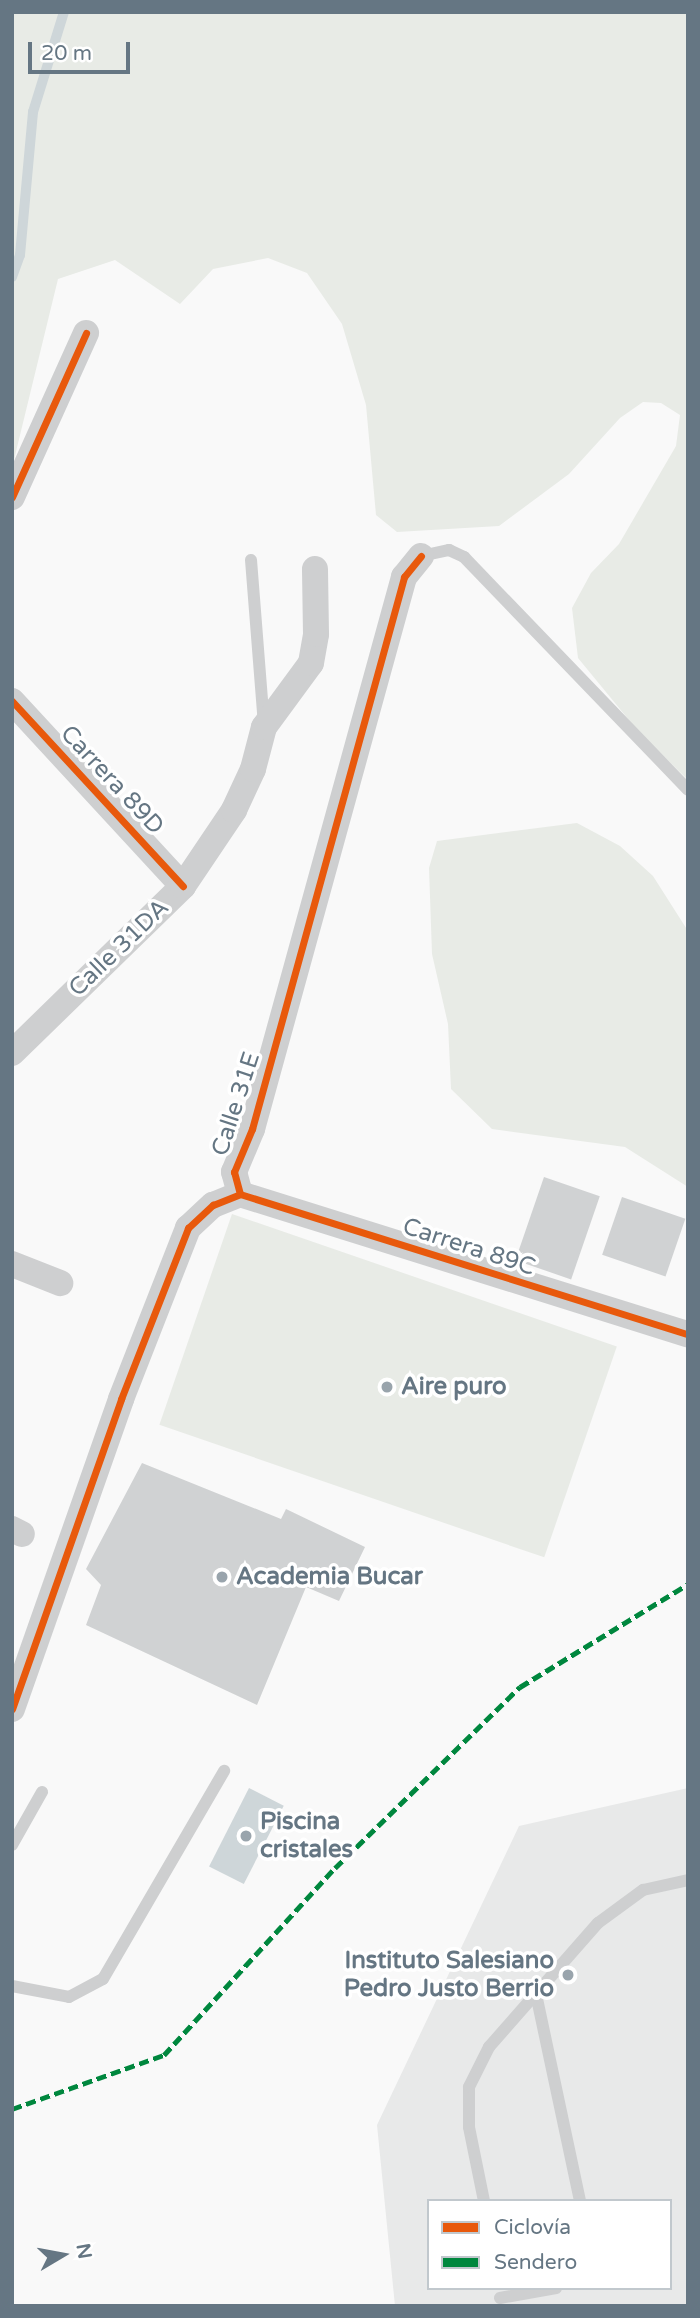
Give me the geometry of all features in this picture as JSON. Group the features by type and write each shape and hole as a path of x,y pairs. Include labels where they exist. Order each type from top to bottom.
{"street":[{"path":"12,497 86,333"},
{"name":"Calle 31E","path":"12,1709 121,1399 188,1228 213,1205 240,1194 234,1172 252,1129 404,577 421,556"},
{"name":"Calle 31DA","path":"12,1053 183,886 234,810 253,769 264,727 311,663 316,634 315,569"},
{"name":"Carrera 89D","path":"12,701 183,886"},
{"name":"Carrera 89C","path":"240,1194 688,1334"},
{"path":"12,1264 60,1283"}],"lane":[{"path":"421,556 449,550 464,557 688,790"},
{"path":"251,560 264,727"},
{"path":"12,1986 69,1997 103,1979 224,1771"},
{"path":"12,1845 42,1792"},
{"path":"484,2199 469,2127 469,2087 489,2047 598,1923 643,1890 688,1880"},
{"path":"536,1993 580,2199"},
{"path":"499,2297 543,2290"}],"shaded area":[{"path":"12,12 688,12 688,780 638,731 578,658 572,608 591,573 619,544 676,446 680,415 661,403 643,402 620,418 569,474 499,526 397,532 376,515 366,405 342,324 307,273 268,258 213,269 180,304 115,260 58,279 12,468"},
{"path":"577,823 620,846 653,876 688,931 688,1187 625,1147 492,1129 451,1089 448,1024 432,954 429,868 437,841"},
{"name":"Aire puro","path":"232,1214 617,1347 544,1557 159,1425"},
{"name":"Piscina cristales","path":"249,1788 284,1806 244,1884 209,1866"},
{"name":"Instituto Salesiano Pedro Justo Berrio","path":"688,1788 688,2306 395,2306 377,2125 519,1826"}],"building":[{"path":"544,1177 600,1196 571,1279 515,1260"},
{"path":"622,1197 685,1219 665,1276 602,1255"},
{"name":"Academia Bucar","path":"142,1463 281,1519 286,1509 365,1547 339,1601 306,1587 257,1705 86,1625 101,1585 86,1569"}],"waterway":[{"path":"12,277 20,255 33,112 64,12"}],"marked path":[{"path":"12,2109 164,2055 335,1868 520,1687 688,1584"}],"cycle path":[{"path":"12,497 86,333"},
{"path":"240,1194 234,1172 252,1129 404,577 421,556"},
{"path":"12,701 183,886"},
{"path":"240,1194 688,1334"},
{"path":"12,1709 121,1399 188,1228 213,1205 240,1194"}],"place":[{"name":"Aire puro","path":"387,1387"},
{"name":"Academia Bucar","path":"222,1577"},
{"name":"Piscina cristales","path":"246,1836"},
{"name":"Instituto Salesiano Pedro Justo Berrio","path":"568,1975"}]}
